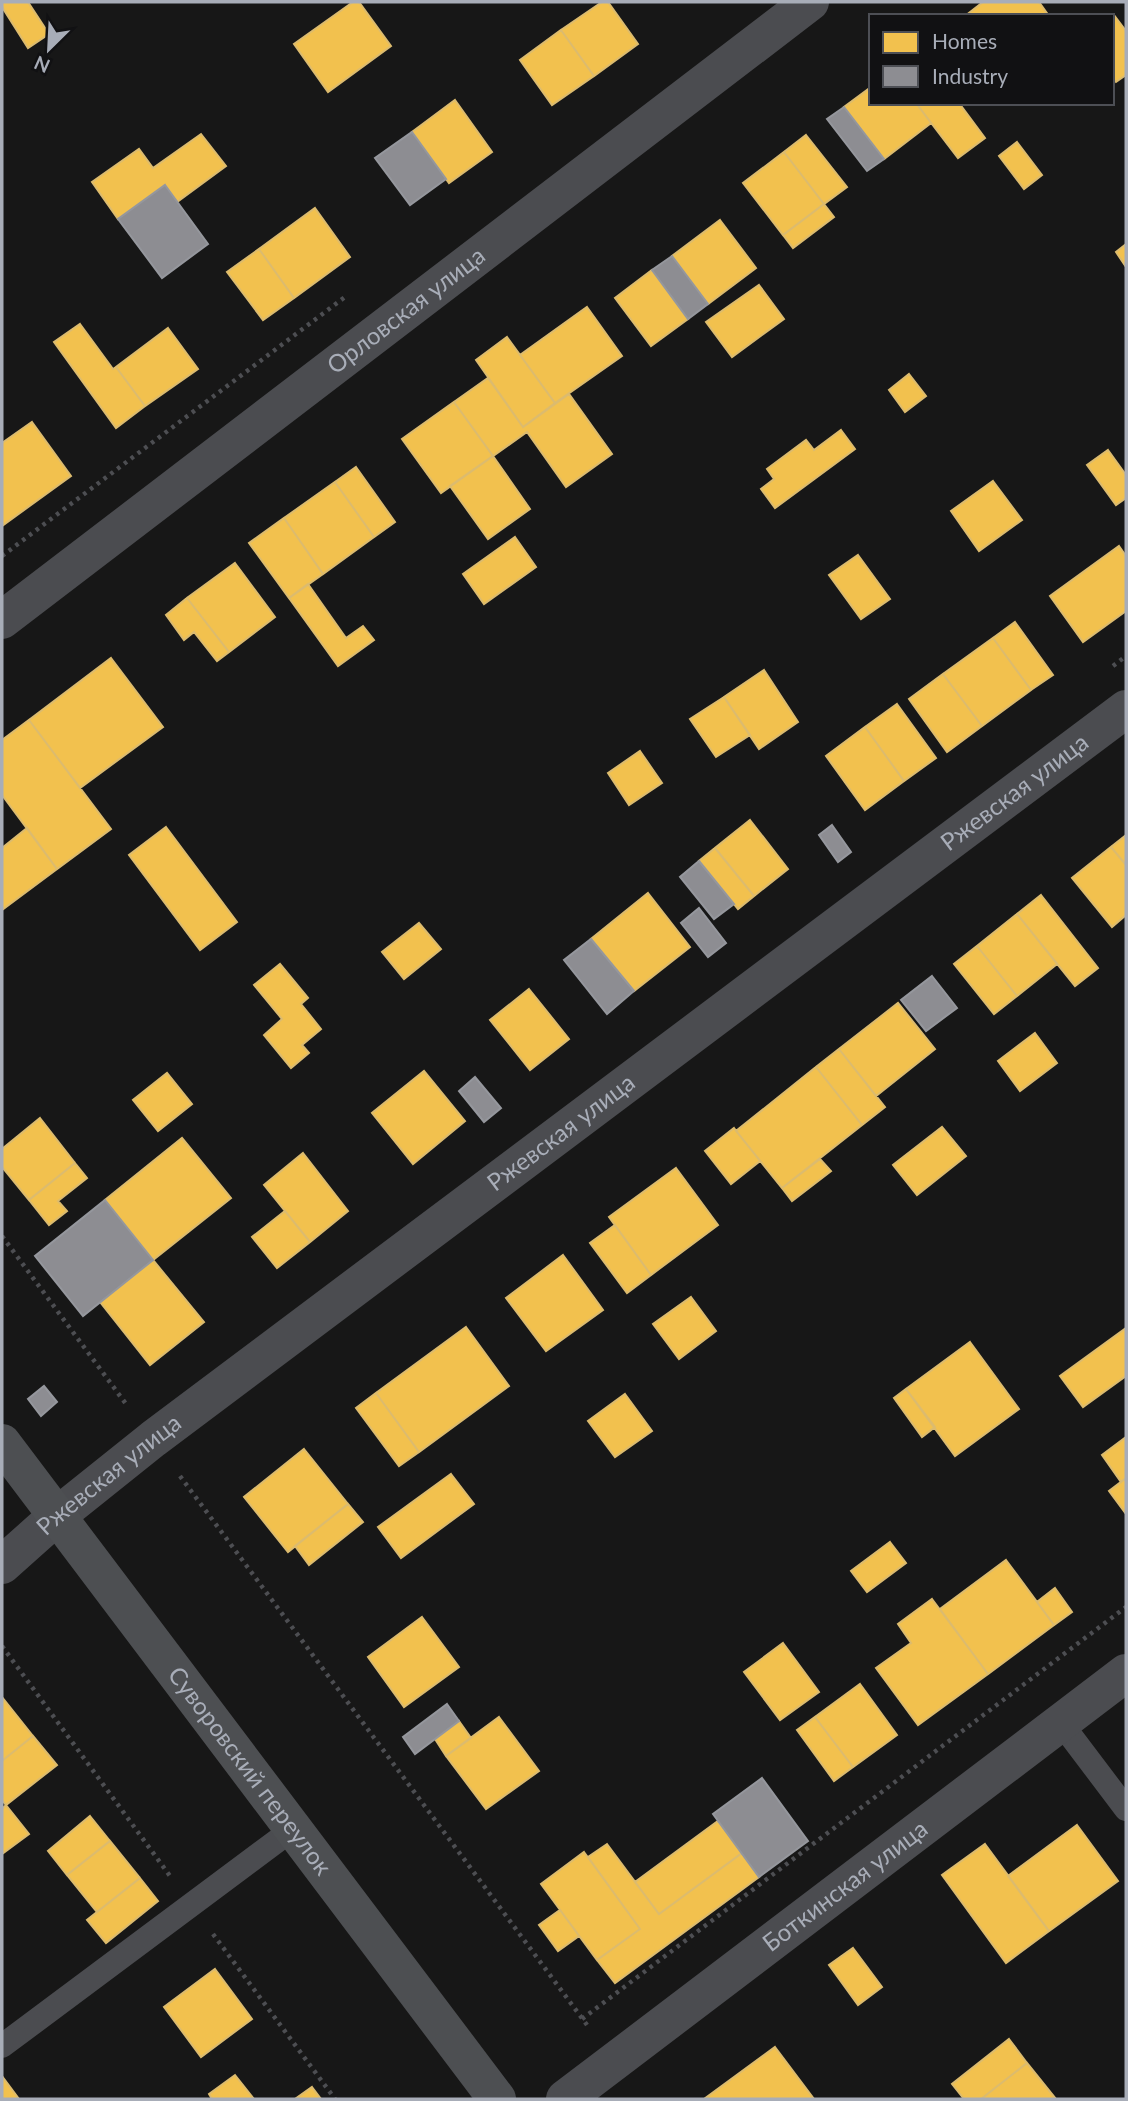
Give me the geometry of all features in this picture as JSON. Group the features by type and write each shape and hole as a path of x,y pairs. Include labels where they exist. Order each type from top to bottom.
{"main road":[{"name":"Суворовский переулок","path":"2,1443 497,2099"}],"street":[{"name":"Орловская улица","path":"2,620 810,2"},
{"name":"Ржевская улица","path":"2,1565 58,1515 153,1439 1126,709"},
{"name":"Боткинская улица","path":"565,2099 1126,1673"}],"lane":[{"path":"1061,1723 1126,1809"},
{"path":"2,2046 293,1829"}],"path":[{"path":"2,1236 614,2062"},
{"path":"582,2019 1126,1607"}],"building: Homes":[{"path":"2,2 28,2 49,34 28,48 2,7"},
{"path":"353,2 359,2 391,46 328,92 294,44"},
{"path":"602,2 608,2 638,44 594,76 561,30"},
{"path":"983,2 1039,2 1048,14 968,14"},
{"path":"1114,15 1126,31 1126,75 1116,82"},
{"path":"561,30 594,76 552,105 520,60"},
{"path":"869,88 869,105 918,105 931,123 884,159 844,107"},
{"path":"455,100 492,152 449,183 412,132"},
{"path":"918,105 960,105 985,138 958,158"},
{"path":"201,134 226,166 177,202 165,185 118,219 92,182 139,149 153,168"},
{"path":"806,135 847,187 824,204 784,152"},
{"path":"1017,142 1042,175 1024,189 999,156"},
{"path":"784,152 824,204 783,235 743,183"},
{"path":"824,204 834,217 793,248 783,235"},
{"path":"315,208 350,257 294,298 259,249"},
{"path":"720,220 756,268 708,304 672,256"},
{"path":"1126,244 1126,267 1116,252"},
{"path":"259,249 294,298 263,320 227,272"},
{"path":"652,270 688,319 651,346 615,298"},
{"path":"759,285 784,319 732,357 706,322"},
{"path":"587,307 622,356 555,403 520,355"},
{"path":"80,324 145,406 116,428 54,342"},
{"path":"168,328 198,369 145,406 116,367"},
{"path":"507,337 555,403 523,427 476,360"},
{"path":"909,374 926,396 905,412 889,390"},
{"path":"488,378 523,427 569,394 612,454 566,487 527,432 493,456 454,402"},
{"path":"454,402 493,456 441,493 402,439"},
{"path":"32,422 71,476 2,526 2,443"},
{"path":"841,430 855,449 775,508 761,489 774,479 767,469 806,440 814,450"},
{"path":"1108,450 1126,475 1126,498 1116,505 1087,465"},
{"path":"493,456 530,509 488,539 450,486"},
{"path":"356,467 395,522 374,537 335,482"},
{"path":"993,481 1022,520 979,551 951,511"},
{"path":"335,482 374,537 323,574 284,518"},
{"path":"284,518 323,574 289,598 249,543"},
{"path":"515,537 536,567 484,604 463,574"},
{"path":"1119,546 1126,556 1126,611 1083,642 1050,596"},
{"path":"858,555 890,599 861,619 829,575"},
{"path":"235,563 275,617 229,652 187,598"},
{"path":"308,584 346,638 363,626 374,640 338,666 289,598"},
{"path":"187,598 229,652 217,661 194,632 184,640 166,615"},
{"path":"1015,622 1053,675 1031,690 993,638"},
{"path":"993,638 1031,690 982,726 943,674"},
{"path":"111,658 163,727 80,788 29,720"},
{"path":"764,670 798,722 759,749 724,697"},
{"path":"943,674 982,726 947,752 909,699"},
{"path":"724,697 750,735 716,757 690,719"},
{"path":"897,704 936,758 904,781 865,727"},
{"path":"29,720 111,829 57,869 2,795 2,740"},
{"path":"865,727 904,781 865,810 826,756"},
{"path":"640,751 662,783 629,805 608,773"},
{"path":"750,820 788,869 754,896 715,848"},
{"path":"166,827 237,922 200,950 129,855"},
{"path":"27,828 57,869 2,910 2,848"},
{"path":"1126,835 1126,865 1111,847"},
{"path":"1111,847 1126,865 1126,915 1112,927 1072,878"},
{"path":"715,848 754,896 738,909 699,861"},
{"path":"648,893 690,947 634,991 591,939"},
{"path":"1041,895 1098,968 1075,986 1017,914"},
{"path":"1017,914 1057,964 1017,996 977,946"},
{"path":"419,923 441,949 404,979 382,952"},
{"path":"977,946 1017,996 994,1014 954,964"},
{"path":"280,964 308,998 301,1004 321,1029 302,1045 309,1053 291,1068 264,1035 282,1019 254,985"},
{"path":"529,989 569,1039 530,1070 490,1020"},
{"path":"898,1003 935,1049 876,1096 839,1049"},
{"path":"1035,1033 1057,1063 1020,1091 998,1061"},
{"path":"839,1049 885,1107 862,1125 816,1067"},
{"path":"816,1067 862,1125 782,1188 736,1131"},
{"path":"424,1071 465,1121 413,1164 372,1113"},
{"path":"167,1073 192,1104 158,1131 133,1100"},
{"path":"40,1118 75,1163 29,1200 2,1167 2,1149"},
{"path":"942,1127 966,1156 917,1195 893,1165"},
{"path":"734,1128 760,1161 731,1184 705,1151"},
{"path":"182,1138 231,1198 153,1260 105,1200"},
{"path":"303,1153 348,1211 310,1242 264,1185"},
{"path":"820,1159 831,1171 792,1201 782,1188"},
{"path":"75,1163 87,1178 58,1201 67,1211 49,1225 29,1200"},
{"path":"676,1168 718,1225 651,1275 609,1217"},
{"path":"285,1211 310,1242 277,1268 252,1237"},
{"path":"615,1225 651,1275 627,1293 590,1243"},
{"path":"563,1255 603,1310 546,1351 506,1298"},
{"path":"153,1260 204,1322 150,1365 100,1302"},
{"path":"691,1297 716,1331 679,1359 653,1324"},
{"path":"466,1327 509,1386 419,1452 376,1393"},
{"path":"1126,1328 1126,1376 1083,1407 1060,1376"},
{"path":"970,1342 1019,1409 955,1456 906,1389"},
{"path":"906,1389 935,1427 922,1437 894,1398"},
{"path":"376,1393 419,1452 399,1466 356,1408"},
{"path":"625,1394 652,1431 615,1457 588,1421"},
{"path":"1126,1437 1126,1478 1121,1482 1102,1455"},
{"path":"304,1449 348,1504 288,1552 244,1497"},
{"path":"451,1474 474,1504 401,1558 378,1527"},
{"path":"1126,1478 1126,1514 1109,1491"},
{"path":"348,1504 363,1522 309,1565 295,1546"},
{"path":"890,1542 906,1563 867,1592 851,1571"},
{"path":"1006,1560 1054,1625 988,1674 940,1609"},
{"path":"1055,1588 1072,1612 1054,1625 1037,1602"},
{"path":"932,1599 988,1674 918,1725 876,1668 911,1643 898,1624"},
{"path":"422,1617 459,1667 404,1707 368,1657"},
{"path":"783,1643 819,1692 780,1720 744,1672"},
{"path":"860,1684 897,1735 853,1767 815,1717"},
{"path":"2,1697 33,1736 2,1761"},
{"path":"499,1717 539,1771 486,1809 446,1756"},
{"path":"815,1717 853,1767 834,1781 797,1730"},
{"path":"459,1721 471,1738 446,1756 435,1739"},
{"path":"33,1736 57,1765 6,1805 2,1800 2,1761"},
{"path":"6,1805 29,1834 2,1854 2,1809"},
{"path":"90,1816 110,1841 67,1875 48,1851"},
{"path":"718,1821 742,1853 659,1914 635,1882"},
{"path":"1077,1825 1118,1881 1049,1931 1008,1876"},
{"path":"110,1841 140,1878 97,1912 67,1875"},
{"path":"607,1844 659,1914 742,1853 759,1877 615,1983 597,1960 640,1929 588,1857"},
{"path":"985,1844 1049,1931 1006,1963 942,1875"},
{"path":"584,1852 640,1929 597,1960 541,1884"},
{"path":"140,1878 158,1901 106,1943 87,1920"},
{"path":"560,1910 579,1936 558,1951 539,1925"},
{"path":"853,1948 882,1987 858,2005 829,1965"},
{"path":"215,1969 252,2019 201,2057 164,2007"},
{"path":"1009,2039 1027,2063 981,2099 964,2099 952,2084"},
{"path":"775,2047 814,2099 704,2099"},
{"path":"1027,2063 1056,2099 981,2099"},
{"path":"235,2075 254,2099 212,2099 209,2094"},
{"path":"2,2076 19,2099 2,2099"},
{"path":"312,2087 321,2099 295,2099"}],"building: Industry":[{"path":"844,107 884,159 867,171 827,119"},
{"path":"412,132 446,179 410,205 375,158"},
{"path":"165,185 208,244 162,278 118,219"},
{"path":"672,256 708,304 688,319 652,270"},
{"path":"832,825 851,852 838,862 819,835"},
{"path":"699,861 734,904 714,919 680,877"},
{"path":"699,908 726,943 708,957 681,923"},
{"path":"591,939 634,991 607,1014 564,960"},
{"path":"932,976 957,1008 926,1031 901,1000"},
{"path":"475,1077 501,1108 484,1122 459,1091"},
{"path":"105,1200 153,1260 83,1316 35,1256"},
{"path":"44,1386 57,1402 41,1416 28,1399"},
{"path":"447,1704 459,1721 415,1754 403,1737"},
{"path":"762,1778 808,1841 759,1877 713,1814"}]}
